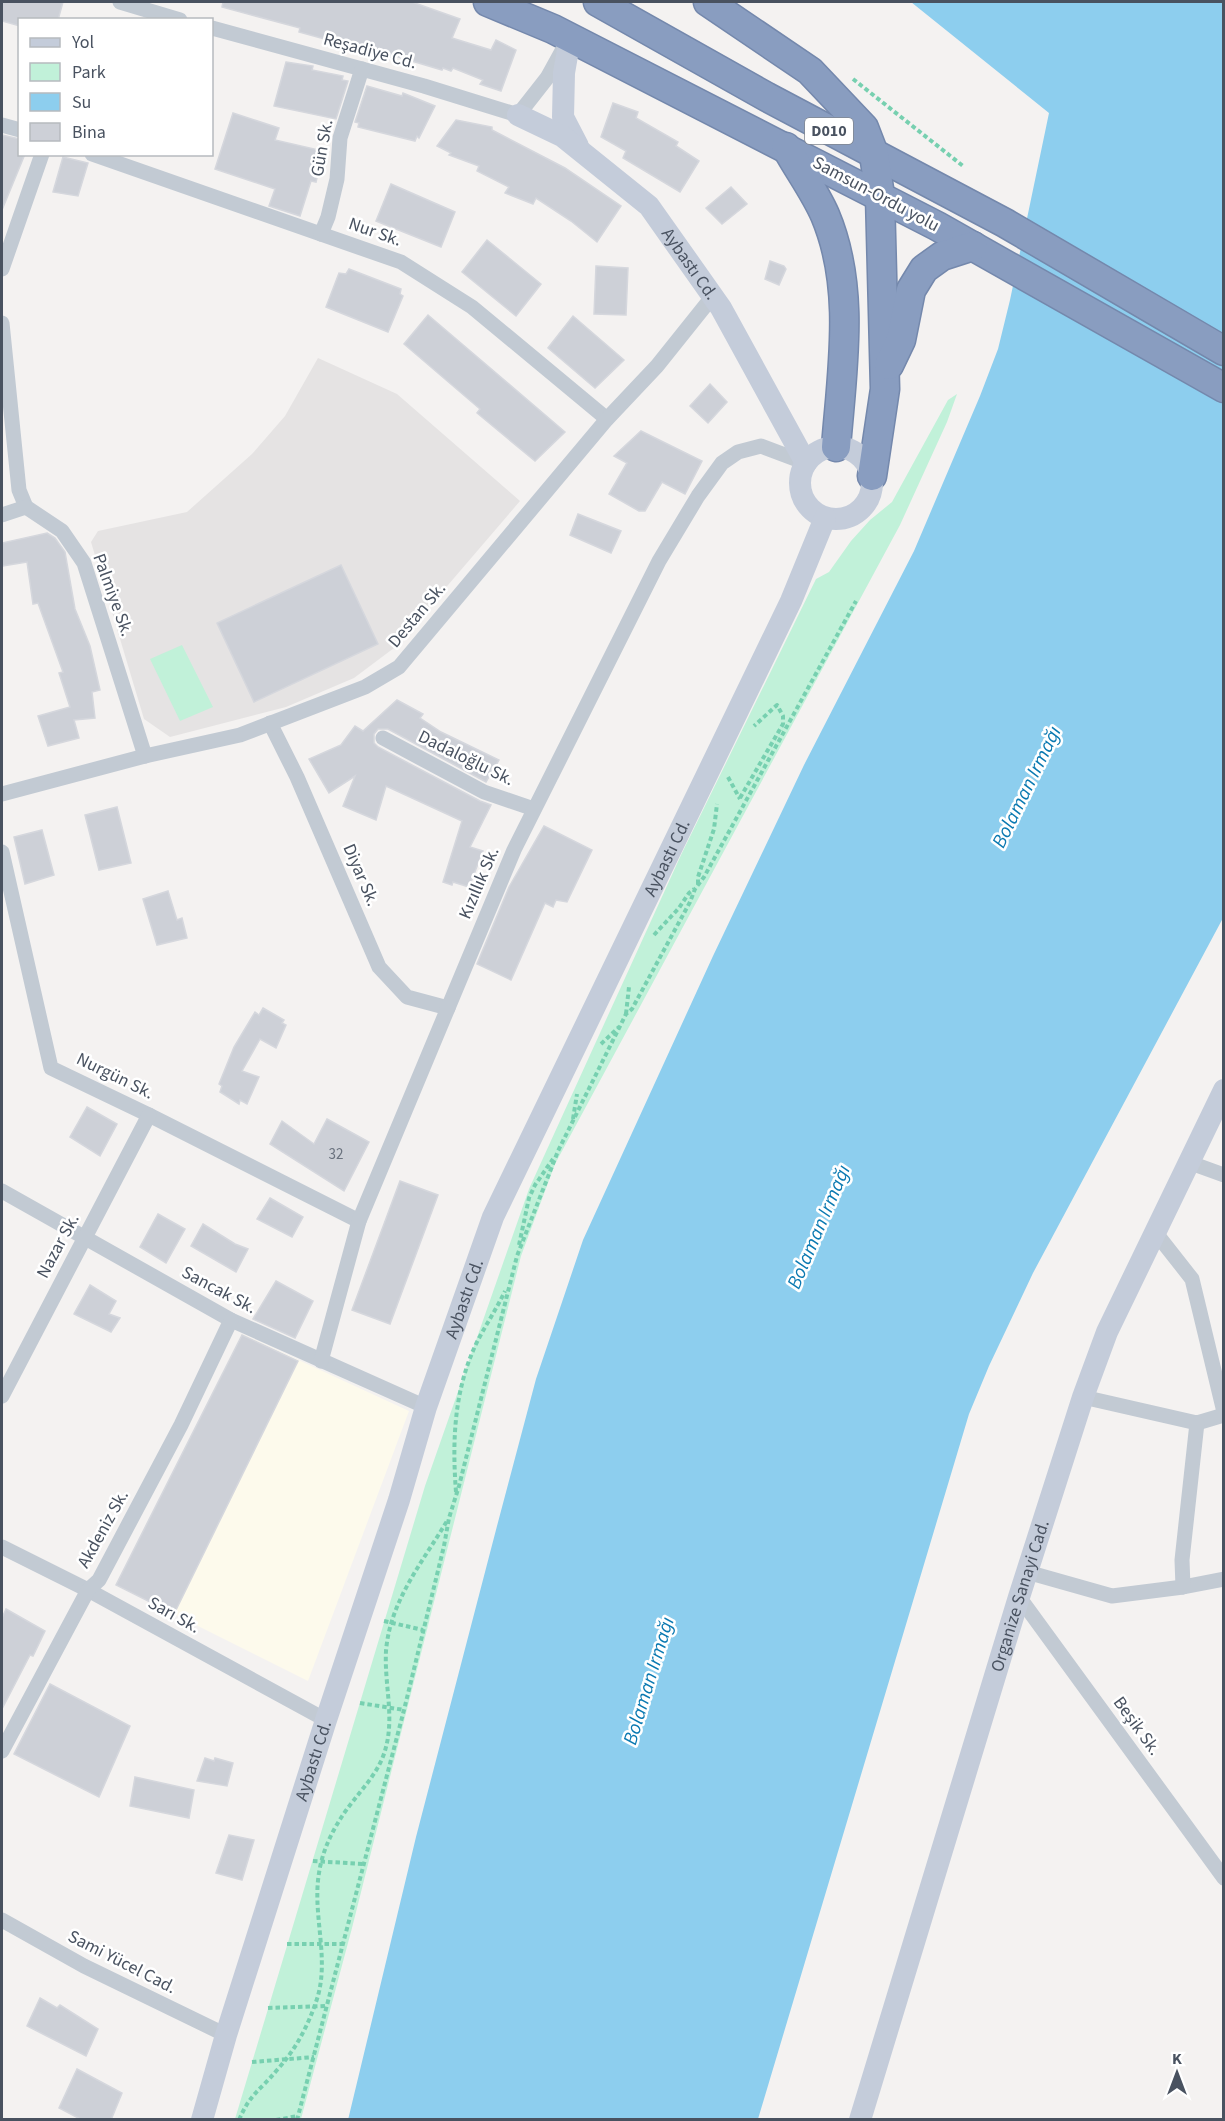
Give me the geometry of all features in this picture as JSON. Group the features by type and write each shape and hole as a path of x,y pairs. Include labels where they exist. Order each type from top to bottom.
{"highway":[{"name":"Samsun-Ordu yolu","path":"488,2 570,38 880,196 1224,388"},
{"path":"570,38 591,2"},
{"name":"Samsun-Ordu yolu","path":"598,2 767,97 1005,223 1224,351"},
{"path":"708,2 810,71 864,128 874,154 880,196 885,389 872,476"},
{"path":"786,147 825,215 842,272 845,343 836,447"},
{"path":"884,375 901,340 911,290 924,268 942,256 980,250"}],"main road":[{"path":"570,38 564,73 563,117 579,150"},
{"name":"Aybastı Cd.","path":"518,115 562,136 649,206 721,308 806,463"},
{"path":"836,447 848,449 859,455 867,464 872,476 872,488 868,500 860,510 843,518 825,518 815,513 801,495 801,473 813,455 823,449 836,447"},
{"name":"Aybastı Cd.","path":"202,2120 226,2035 399,1500 426,1407 493,1217 791,601 825,518"},
{"name":"Organize Sanayi Cad.","path":"860,2120 1018,1597 1083,1398 1107,1332 1188,1162 1217,1115 1224,1090"}],"street":[{"path":"120,2 173,18"},
{"name":"Reşadiye Cd.","path":"213,28 518,115"},
{"path":"518,115 547,78 570,38"},
{"name":"Gün Sk.","path":"321,234 328,217 337,179 340,138 362,69"},
{"path":"2,125 18,129"},
{"path":"2,269 41,156"},
{"name":"Nur Sk.","path":"98,156 401,262 472,307 607,418"},
{"name":"Destan Sk.","path":"2,794 145,756 240,735 365,687 399,667 607,418 657,366 713,296"},
{"path":"2,323 20,490 26,507 2,515"},
{"name":"Kızıllık Sk.","path":"321,1361 359,1221 514,850 659,561 722,463 738,452 761,446 806,463"},
{"name":"Palmiye Sk.","path":"26,507 62,531 84,563 145,756"},
{"name":"Diyar Sk.","path":"270,723 297,777 379,967 407,997 448,1008"},
{"name":"Dadaloğlu Sk.","path":"383,738 483,792 534,809"},
{"name":"Nurgün Sk.","path":"2,852 51,1068 149,1114 359,1221"},
{"name":"Nazar Sk.","path":"2,1396 149,1114"},
{"path":"1188,1162 1224,1175"},
{"name":"Sancak Sk.","path":"2,1191 231,1320 426,1407"},
{"path":"1083,1398 1197,1423 1224,1413 1192,1279 1155,1232"},
{"name":"Akdeniz Sk.","path":"2,1751 88,1590 99,1580 181,1425 231,1320"},
{"path":"1183,1587 1182,1560 1197,1423"},
{"name":"Sarı Sk.","path":"2,1547 88,1590 326,1720"},
{"path":"1027,1572 1112,1596 1224,1579"},
{"name":"Beşik Sk.","path":"1018,1597 1224,1878"},
{"name":"Sami Yücel Cad.","path":"2,1920 84,1966 226,2035"}],"path":[{"path":"626,1014 632,1010 695,889 704,878 856,601"},
{"path":"740,798 783,724 783,716 777,705 750,731"},
{"path":"720,780 724,771 744,805"},
{"path":"698,884 714,829 717,801"},
{"path":"648,941 666,924 689,893 695,889"},
{"path":"276,2120 298,2118 404,1710 449,1518 517,1256 558,1151 622,1024 626,1014 630,980"},
{"path":"598,1049 622,1024"},
{"path":"572,1124 579,1088"},
{"path":"517,1256 524,1216 534,1185 558,1151"},
{"path":"456,1493 453,1433 459,1393 478,1341 509,1283"},
{"path":"239,2120 246,2102 295,2049 314,2006 322,1971 316,1898 322,1862 338,1820 369,1783 382,1758 389,1736 390,1708 386,1653 391,1623 409,1579 449,1518"},
{"path":"384,1621 423,1630"},
{"path":"360,1703 404,1710"},
{"path":"313,1861 364,1864"},
{"path":"287,1944 344,1944"},
{"path":"268,2008 328,2006"},
{"path":"252,2062 314,2057"}],"shaded area":[{"path":"318,358 397,394 520,501 394,648 354,678 286,707 170,737 144,719 91,542 98,531 187,512 252,454 285,416"},
{"path":"242,1334 409,1411 308,1681 116,1585"}],"green space":[{"path":"957,394 947,422 900,525 555,1164 521,1256 352,1928 301,2119 235,2119 425,1486 529,1189 681,855 816,579 829,572 851,541 870,520 892,502 948,400"},
{"path":"182,645 213,707 180,721 150,659"}],"water":[{"name":"Bolaman Irmağı","path":"911,2 1223,2 1223,918 1033,1273 969,1414 758,2119 348,2120 416,1837 536,1379 583,1240 713,956 804,765 914,551 998,349 1049,113"}],"building":[{"path":"2,2 63,2 59,18 18,18 18,25 2,21"},
{"path":"223,2 412,2 460,19 452,38 491,50 496,40 516,50 501,91 480,84 483,80 453,68 451,71 443,68 442,70 299,32 300,28 222,7"},
{"path":"286,62 313,66 312,70 343,76 342,80 348,81 336,119 274,106"},
{"path":"367,86 402,96 403,93 435,106 419,138 417,136 415,141 358,127 359,123 355,122"},
{"path":"613,103 638,112 636,118 678,142 676,146 699,161 680,192 623,158 626,151 601,137"},
{"path":"233,113 279,128 275,140 323,151 316,182 311,181 300,216 269,206 275,189 215,169"},
{"path":"456,120 492,127 492,130 565,168 621,206 597,242 571,221 536,198 533,204 505,193 509,187 477,171 479,166 449,155 451,153 437,146"},
{"path":"2,135 18,139 18,156 24,156 2,210"},
{"path":"63,157 88,163 78,196 53,192"},
{"path":"391,184 455,212 441,247 376,221"},
{"path":"731,187 747,204 722,224 706,208"},
{"path":"487,240 541,284 516,316 462,272"},
{"path":"770,261 786,269 779,285 765,279"},
{"path":"596,266 628,268 626,315 594,314"},
{"path":"349,269 401,289 400,294 403,296 388,332 326,307 339,273 346,274"},
{"path":"428,315 565,432 535,461 477,413 480,409 404,344"},
{"path":"573,316 624,360 595,388 548,348"},
{"path":"710,384 727,402 708,423 690,406"},
{"path":"641,431 702,461 685,494 662,482 645,511 639,511 609,494 627,463 614,456"},
{"path":"578,514 621,531 611,553 570,535"},
{"path":"47,533 55,538 65,552 75,609 90,646 100,690 92,692 95,718 74,720 79,738 48,746 38,716 70,707 59,673 63,672 38,603 33,604 27,562 2,566 2,543"},
{"path":"341,565 378,644 254,702 217,623"},
{"path":"397,700 423,714 420,718 441,732 499,760 486,782 388,729 378,729 374,734 374,743 378,747 491,805 470,847 483,851 469,887 453,882 452,885 443,882 462,821 386,786 376,820 343,806 355,776 329,793 309,759 341,745 355,726 363,731"},
{"path":"117,807 131,863 99,870 85,815"},
{"path":"544,826 592,850 567,902 556,900 553,907 545,903 511,980 477,964 509,887"},
{"path":"42,830 54,875 25,884 14,837"},
{"path":"168,891 177,920 182,918 187,938 157,945 143,899"},
{"path":"263,1008 284,1020 282,1023 286,1025 276,1048 260,1039 242,1071 259,1077 247,1104 240,1100 239,1104 220,1092 222,1086 219,1084 234,1047 255,1012 259,1015"},
{"path":"87,1107 117,1124 100,1156 70,1137"},
{"path":"327,1119 369,1142 344,1191 270,1144 282,1121 314,1144"},
{"path":"400,1181 438,1195 390,1324 352,1310"},
{"path":"270,1198 303,1217 292,1237 257,1219"},
{"path":"158,1214 185,1229 166,1263 140,1247"},
{"path":"203,1224 235,1244 248,1249 236,1272 191,1246"},
{"path":"276,1281 313,1301 295,1338 253,1319"},
{"path":"90,1285 116,1301 109,1314 120,1318 111,1332 74,1314"},
{"path":"242,1335 298,1361 174,1614 116,1585"},
{"path":"6,1609 45,1631 2,1709 2,1618"},
{"path":"50,1684 130,1726 99,1797 14,1754"},
{"path":"205,1758 233,1763 227,1786 197,1781"},
{"path":"135,1777 194,1790 189,1818 130,1806"},
{"path":"229,1835 254,1840 242,1880 216,1873"},
{"path":"40,1998 57,2008 60,2005 98,2029 86,2056 27,2026"},
{"path":"77,2069 122,2093 111,2120 82,2120 59,2108"}]}
